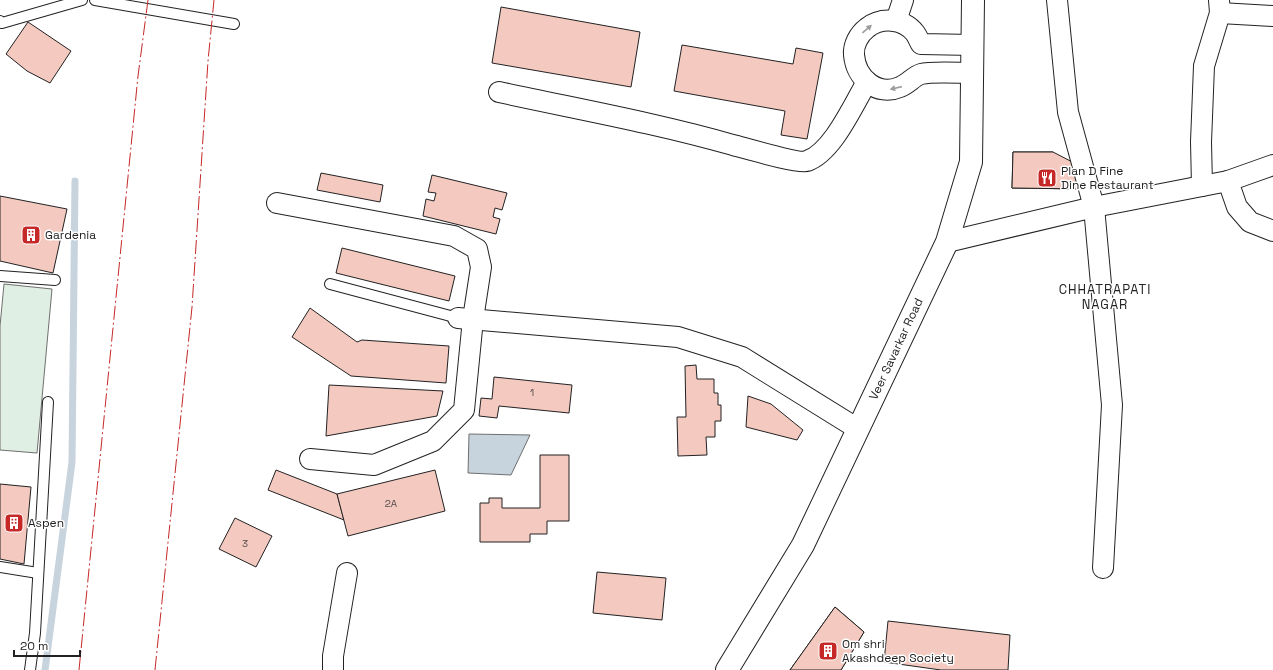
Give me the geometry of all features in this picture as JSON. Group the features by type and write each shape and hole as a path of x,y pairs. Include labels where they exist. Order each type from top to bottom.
{"street":[{"path":"896,21 903,0"},
{"name":"Veer Savarkar Road","path":"727,670 803,545 947,242 971,162 973,0"},
{"path":"1057,0 1068,112 1094,207 1112,405 1103,568"},
{"path":"1202,186 1201,142 1204,66 1220,6 1273,16"},
{"path":"920,74 923,57 921,44 915,33 906,25 896,21 884,21 873,24 863,31 857,40 853,51 854,63 859,74 867,82 877,88 888,90 899,88 909,83 920,74 972,73"},
{"path":"921,44 973,45"},
{"path":"499,92 623,117 779,157 806,161 821,153 835,137 867,82"},
{"path":"947,242 1094,207 1228,181 1273,165"},
{"path":"1228,181 1237,207 1250,222 1273,231"},
{"path":"277,203 454,236 477,250 481,267 466,319 464,410 433,441 374,465 310,459"},
{"path":"466,319 678,338 742,357 858,429"},
{"path":"333,670 333,656 347,573"}],"lane":[{"path":"0,22 2,23 82,0"},
{"path":"95,0 234,24"},
{"path":"0,276 55,280"},
{"path":"330,284 466,319"},
{"path":"30,670 35,633 48,402"},
{"path":"0,567 38,573"}],"green space":[{"path":"4,284 52,289 37,453 0,450 0,326"}],"shaded area":[{"path":"469,434 530,435 511,475 468,473"}],"building":[{"path":"501,7 640,32 631,87 492,63"},
{"path":"28,22 71,51 50,83 27,71 6,54"},
{"path":"682,45 793,64 796,48 823,53 807,139 781,135 785,111 674,91"},
{"name":"Plan D Fine Dine Restaurant","path":"1013,152 1053,152 1053,159 1064,159 1064,167 1082,167 1082,189 1012,188"},
{"name":"Plan D Fine Dine Restaurant","path":"1013,152 1053,152 1082,167 1082,189 1012,188"},
{"path":"321,173 383,185 380,202 317,190"},
{"path":"432,175 507,193 502,210 495,208 493,217 500,219 496,234 423,216 426,199 434,201 436,193 428,192"},
{"name":"Gardenia","path":"0,196 67,209 53,273 0,261"},
{"path":"342,248 455,276 449,301 336,273"},
{"path":"310,308 357,342 362,340 449,346 446,383 351,376 292,337"},
{"path":"696,365 697,379 714,379 714,393 718,393 718,405 721,405 721,421 715,421 715,437 706,437 707,455 678,456 677,417 686,417 685,366"},
{"path":"494,377 572,385 569,413 499,406 497,418 479,416 481,398 492,399"},
{"path":"329,385 443,391 437,416 326,436"},
{"path":"748,396 771,404 803,430 797,440 746,427"},
{"path":"540,455 569,455 569,521 547,521 547,534 530,534 530,542 480,542 480,503 489,503 489,498 502,498 502,508 540,508"},
{"path":"276,470 337,494 344,520 268,490"},
{"path":"435,470 445,511 348,536 337,494"},
{"name":"Aspen","path":"0,484 31,487 24,564 0,559"},
{"path":"235,518 272,536 256,567 219,549"},
{"path":"597,572 666,578 662,620 593,613"},
{"name":"Om shri Akashdeep Society","path":"835,607 864,632 841,670 790,670"},
{"name":"Om shri Akashdeep Society","path":"835,607 864,632 841,670 790,670"},
{"path":"888,621 1010,635 1008,670 941,670 884,662"}],"waterway":[{"path":"45,670 72,462 75,181"}],"power":[{"path":"79,670 138,76 148,0"},
{"path":"155,670 192,307 208,61 214,0"}],"place":[{"name":"Plan D Fine Dine Restaurant","path":"1047,178"},
{"name":"Gardenia","path":"31,235"},
{"name":"Aspen","path":"14,523"},
{"name":"Om shri Akashdeep Society","path":"828,651"}],"district":[{"name":"CHHATRAPATI NAGAR","path":"1105,296"}]}
